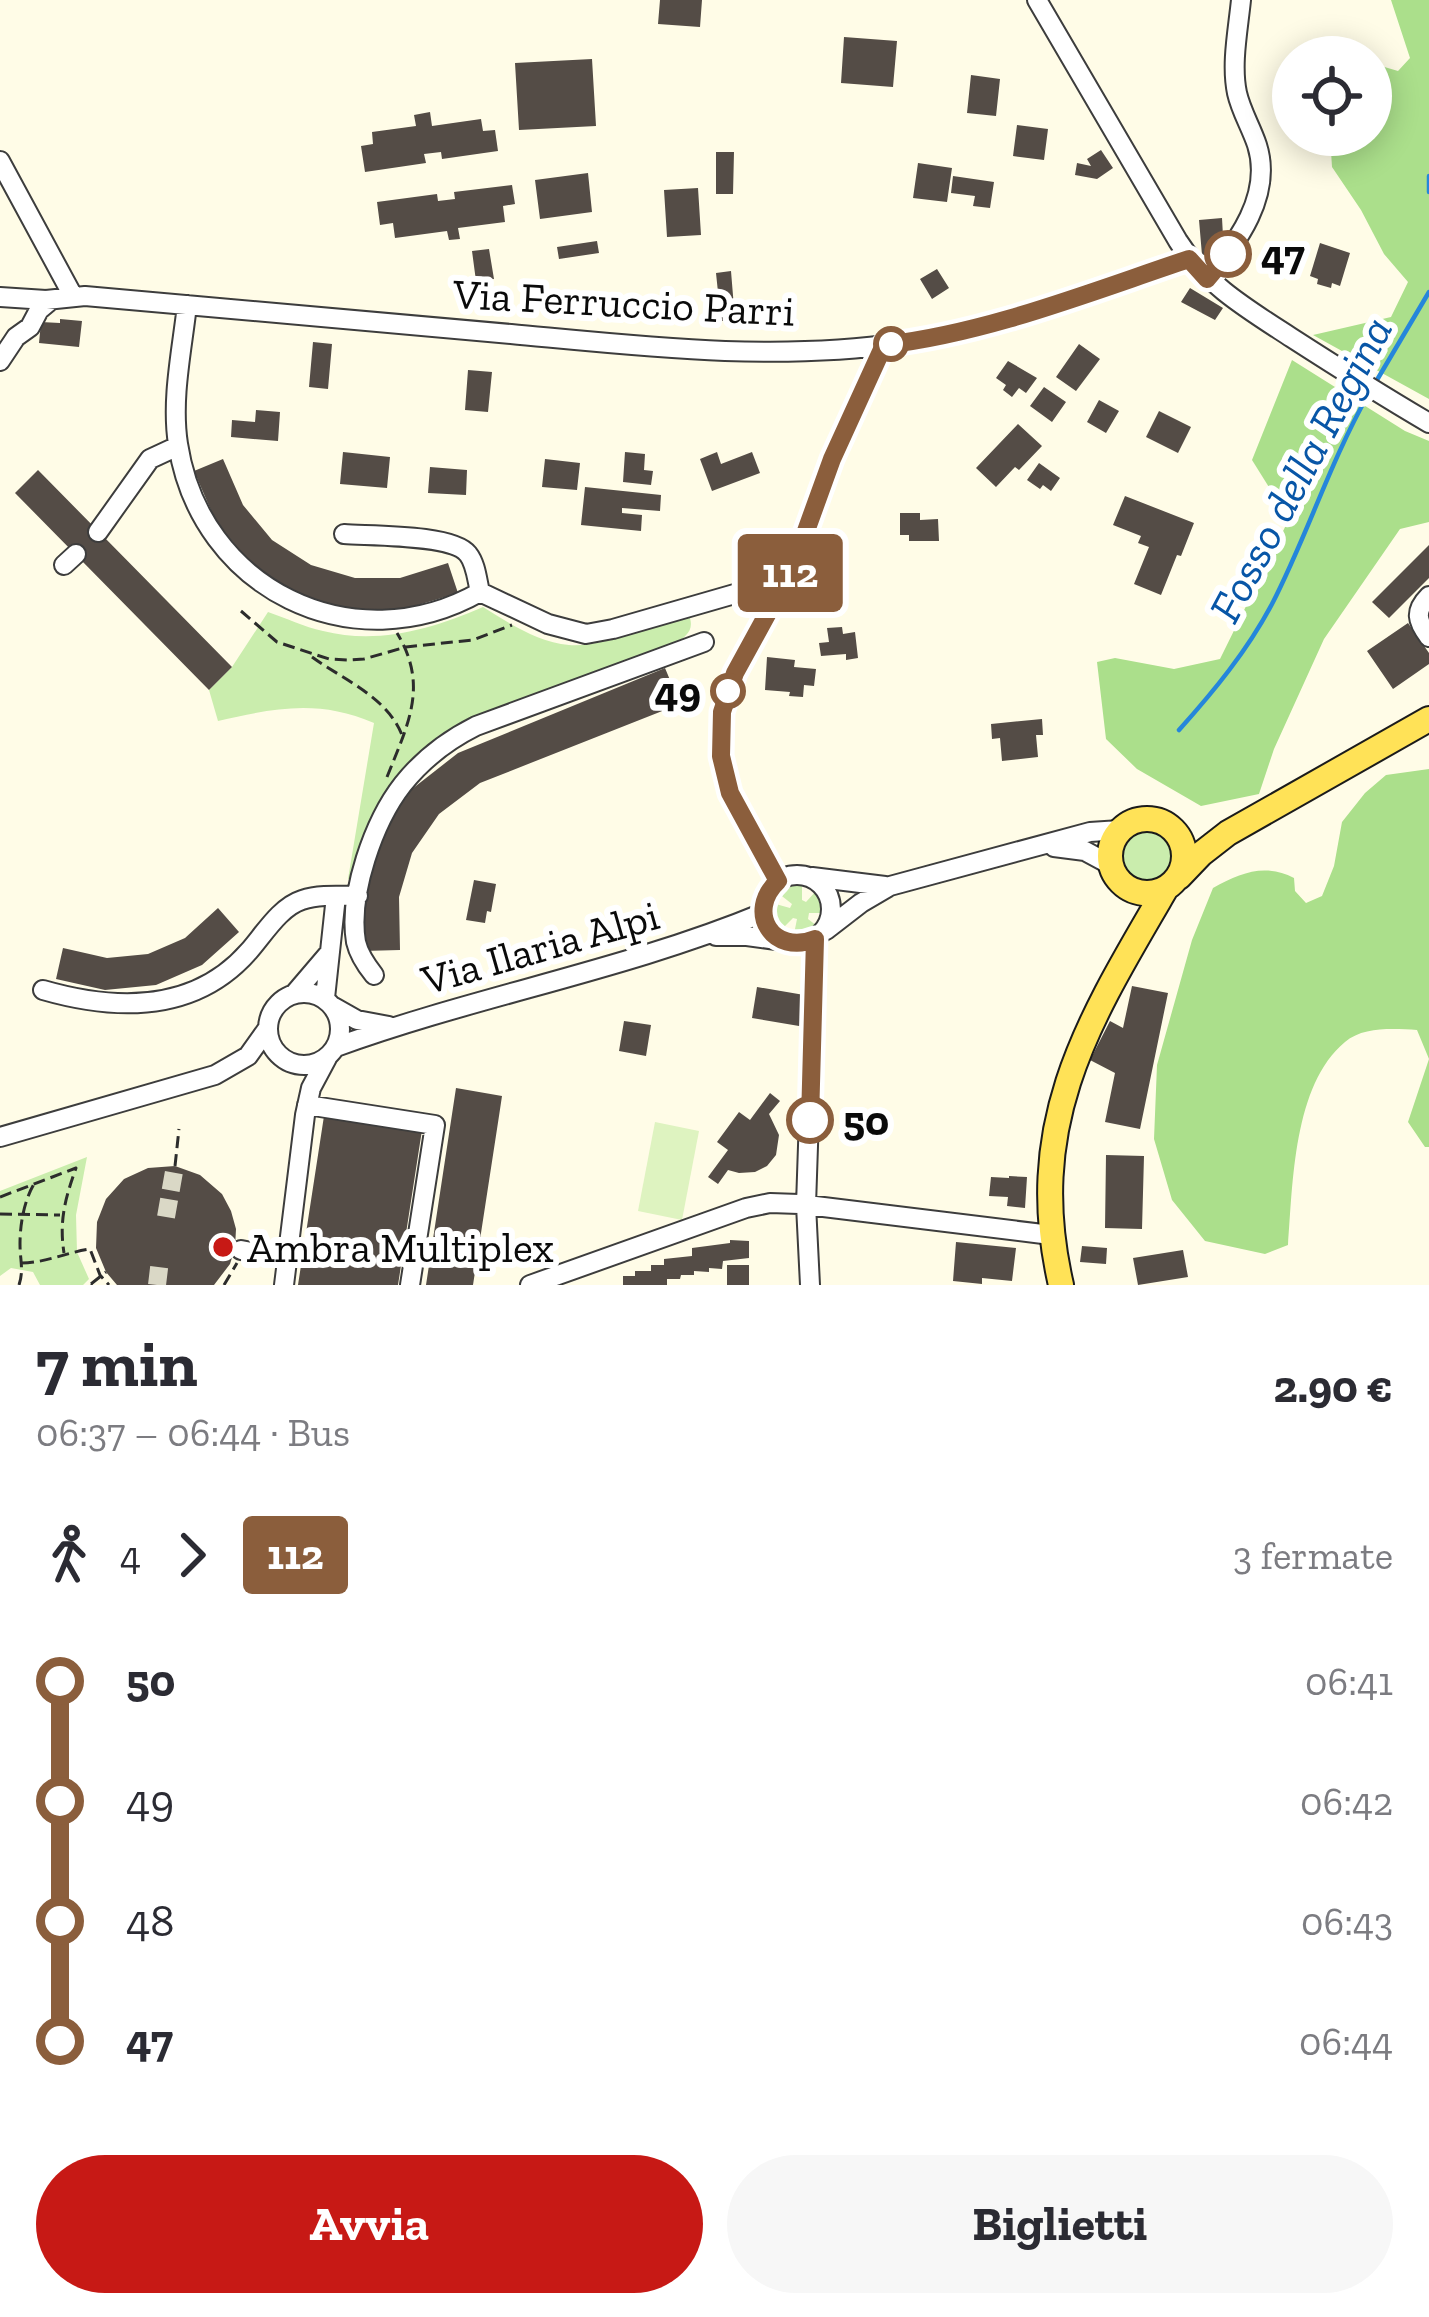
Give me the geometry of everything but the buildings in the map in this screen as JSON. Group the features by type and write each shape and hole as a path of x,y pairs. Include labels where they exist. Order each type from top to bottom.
{"main road":[{"path":"1113,872 1133,891 1144,894 1172,883 1228,832 1429,719"},
{"path":"1124,960 1129,914 1110,853 1120,830 1141,819 1199,836 1228,832"},
{"path":"1061,1285 1048,1195 1060,1105 1081,1046 1124,960 1184,866 1185,852 1174,829"}],"street":[{"path":"1037,0 1189,259 1207,279 1429,423"},
{"path":"1207,279 1246,224 1260,176 1259,150 1236,89 1241,0"},
{"path":"0,161 10,198 73,296"},
{"name":"Via Ferruccio Parri","path":"0,297 51,300 73,296 692,350 775,351 928,338 1189,259"},
{"path":"0,362 51,300"},
{"path":"187,305 176,407 178,446 209,527 252,574 283,596 322,614 361,620 390,621 439,611 480,592"},
{"path":"778,881 730,793 722,762 724,703 735,673 795,562 832,459 884,345"},
{"path":"98,532 150,458 178,446"},
{"path":"344,534 459,547 471,560 480,592 563,629 590,634 745,592 782,588"},
{"path":"1429,596 1418,615 1429,638"},
{"path":"374,975 357,947 358,896 368,853 386,810 418,768 462,734 704,642"},
{"path":"890,886 795,875 778,881 766,895 763,913 770,930 795,944 820,934 890,886 1090,832 1120,830"},
{"path":"1043,847 1085,851 1113,872"},
{"path":"804,876 828,892 832,911 820,934 806,1205 810,1285"},
{"path":"284,1285 309,1097 341,1027 329,1003 336,896"},
{"path":"43,990 121,1005 178,998 231,969 294,903 358,896"},
{"name":"Via Ilaria Alpi","path":"331,1053 394,1026 705,937 763,913"},
{"name":"Via Ilaria Alpi","path":"705,937 784,941"},
{"path":"296,994 329,952"},
{"path":"232,1067 251,1052 276,1006 306,992 329,1003"},
{"name":"Via Ilaria Alpi","path":"329,1003 357,1021 394,1026"},
{"path":"268,1028 273,1048 292,1063 309,1097"},
{"path":"0,1137 186,1085 232,1067 262,1062 307,1065 331,1053"},
{"path":"309,1097 435,1124 410,1285"},
{"path":"530,1285 752,1206 775,1203 1051,1235"},
{"path":"241,1250 287,1258"}],"path":[{"path":"241,611 277,642 329,658 364,659 406,647 473,640 530,616"},
{"path":"386,810 384,785 410,719 415,680 406,647 390,621"},
{"path":"306,652 378,701 395,718 403,737"},
{"path":"175,1166 179,1129"},
{"path":"0,1197 76,1168 60,1226 64,1253"},
{"path":"19,1285 23,1215 35,1182"},
{"path":"0,1214 62,1215"},
{"path":"22,1262 90,1249 109,1285"},
{"path":"224,1285 241,1250"},
{"path":"91,1284 106,1272"}],"green space":[{"path":"1391,0 1429,0 1429,399 1313,335 1391,317 1408,282 1384,254 1332,167 1331,156 1392,156 1392,69 1398,71 1410,58"},
{"path":"1292,360 1405,431 1429,441 1429,522 1400,529 1324,639 1259,794 1201,806 1137,769 1106,739 1097,662 1115,658 1174,669 1220,659 1289,519 1252,460"},
{"path":"483,607 535,636 569,645 612,639 689,615 691,625 674,645 479,714 438,736 399,775 378,811 357,880 348,879 374,723 315,708 218,721 209,690 232,667 268,612 316,629 364,636 424,628"},
{"path":"1429,769 1429,1059 1417,1030 1370,1031 1345,1042 1328,1061 1305,1109 1288,1245 1265,1254 1205,1241 1172,1200 1154,1139 1157,1065 1192,940 1213,888 1243,874 1273,871 1294,878 1295,891 1306,903 1322,896 1334,866 1342,822 1365,793 1386,775"},
{"path":"1148,828 1166,836 1174,854 1166,872 1148,880 1130,872 1122,854 1130,836"},
{"path":"802,884 806,902 816,891 823,913 809,913 808,919 817,926 794,934 797,919 782,929 774,920 772,903 790,908 792,904 778,893"},
{"path":"1429,1059 1429,1147 1425,1147 1408,1122"},
{"path":"655,1122 699,1131 682,1220 638,1211"},
{"path":"87,1157 76,1215 77,1252 89,1279 83,1285 40,1285 33,1272 11,1268 0,1276 0,1191"}],"waterway":[{"name":"Fosso della Regina","path":"1429,176 1429,192"},
{"name":"Fosso della Regina","path":"1374,385 1429,292"},
{"name":"Fosso della Regina","path":"1179,730 1262,621 1368,395"}],"tunnel":[{"path":"166,1217 175,1166"},
{"path":"157,1285 160,1260"}],"bus line":[{"name":"112","path":"810,1120 815,939 795,944 784,941 765,922 763,904 778,881 730,793 720,725 735,673 790,572 832,459 884,345 1011,316 1189,259 1207,279 1228,254"}],"place":[{"name":"47","path":"1228,254"},
{"name":"49","path":"728,691"},
{"name":"50","path":"810,1120"},
{"name":"Ambra Multiplex","path":"223,1247"}]}
